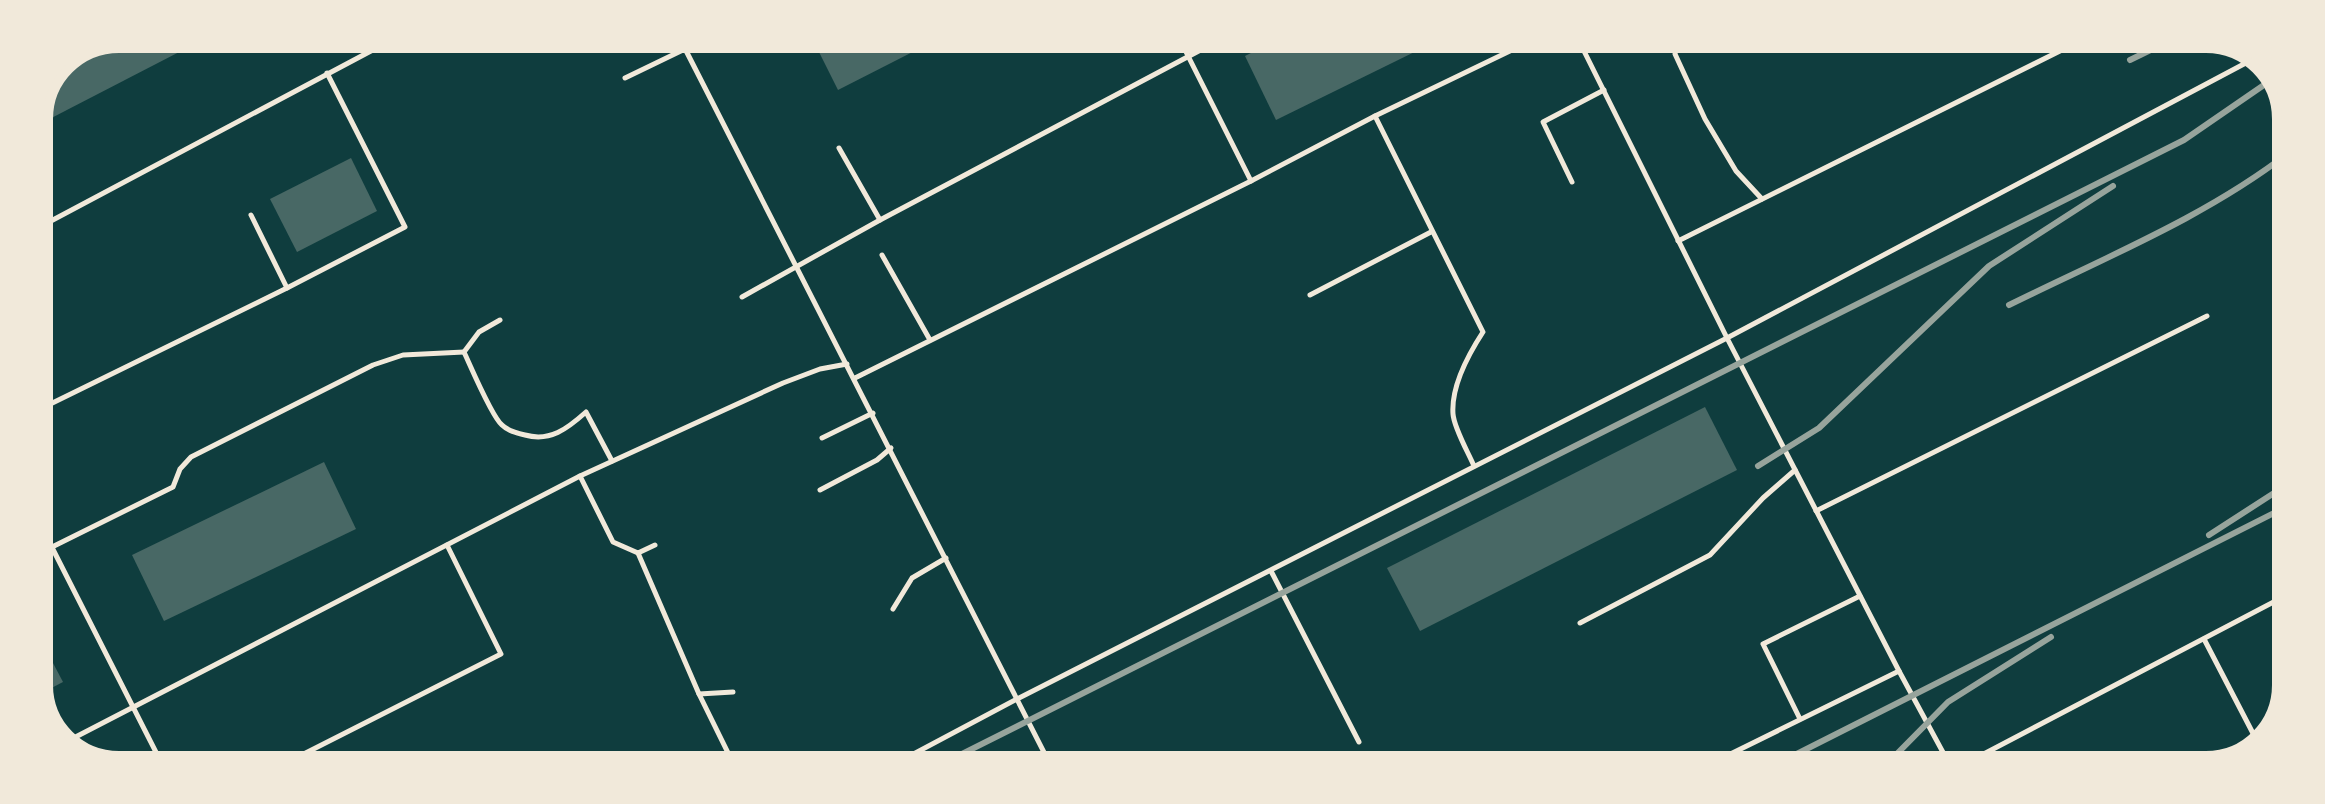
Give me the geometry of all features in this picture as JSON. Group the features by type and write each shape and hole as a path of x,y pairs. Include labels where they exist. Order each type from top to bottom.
{"lane":[{"path":"48,222 376,48"},
{"path":"1184,48 1251,181"},
{"path":"742,297 1204,48"},
{"path":"855,378 1516,48"},
{"path":"1583,48 1727,338 1946,756"},
{"path":"1676,48 1675,54 1705,119 1736,171 1762,199"},
{"path":"1678,241 2066,48"},
{"path":"625,78 685,49 1046,756"},
{"path":"910,756 1727,338 2248,62"},
{"path":"48,405 405,227 327,73"},
{"path":"1572,182 1543,122 1604,90"},
{"path":"1375,116 1483,332 1471,350 1454,402 1453,417 1474,466"},
{"path":"839,148 880,220"},
{"path":"251,215 287,288"},
{"path":"1310,295 1431,232"},
{"path":"882,255 930,340"},
{"path":"1816,511 2207,316"},
{"path":"464,352 479,332 500,320"},
{"path":"464,352 499,424 513,433 538,439 556,434 586,412 612,461"},
{"path":"52,547 173,487 180,469 191,457 373,365 403,355 464,352"},
{"path":"73,738 580,476 783,383 820,369 847,364"},
{"path":"822,438 873,413"},
{"path":"820,490 877,460 891,448"},
{"path":"1580,623 1710,555 1763,498 1795,470"},
{"path":"580,476 613,542 638,553 730,756"},
{"path":"48,539 158,756"},
{"path":"300,756 501,654 447,545"},
{"path":"638,553 655,545"},
{"path":"893,609 912,578 946,558"},
{"path":"1271,571 1359,742"},
{"path":"1800,719 1763,644 1860,596"},
{"path":"1978,756 2277,600"},
{"path":"2204,639 2255,736"},
{"path":"1726,756 1899,671"},
{"path":"699,694 733,692"}],"building":[{"path":"119,48 187,48 48,120 49,105 60,79 79,60 92,53"},
{"path":"817,48 920,48 838,90"},
{"path":"1261,48 1423,48 1276,120 1245,56"},
{"path":"351,158 377,211 297,252 270,199"},
{"path":"1705,407 1737,470 1420,631 1387,568"},
{"path":"324,462 356,529 164,621 132,555"},
{"path":"48,654 63,682 48,690"}],"railway":[{"path":"2130,60 2155,48"},
{"path":"958,756 2184,140 2268,82"},
{"path":"2009,305 2190,216 2277,161"},
{"path":"1758,466 1819,428 1989,266 2113,186"},
{"path":"2209,535 2277,491"},
{"path":"1793,756 2277,512"},
{"path":"1895,756 1948,702 2051,637"}]}
